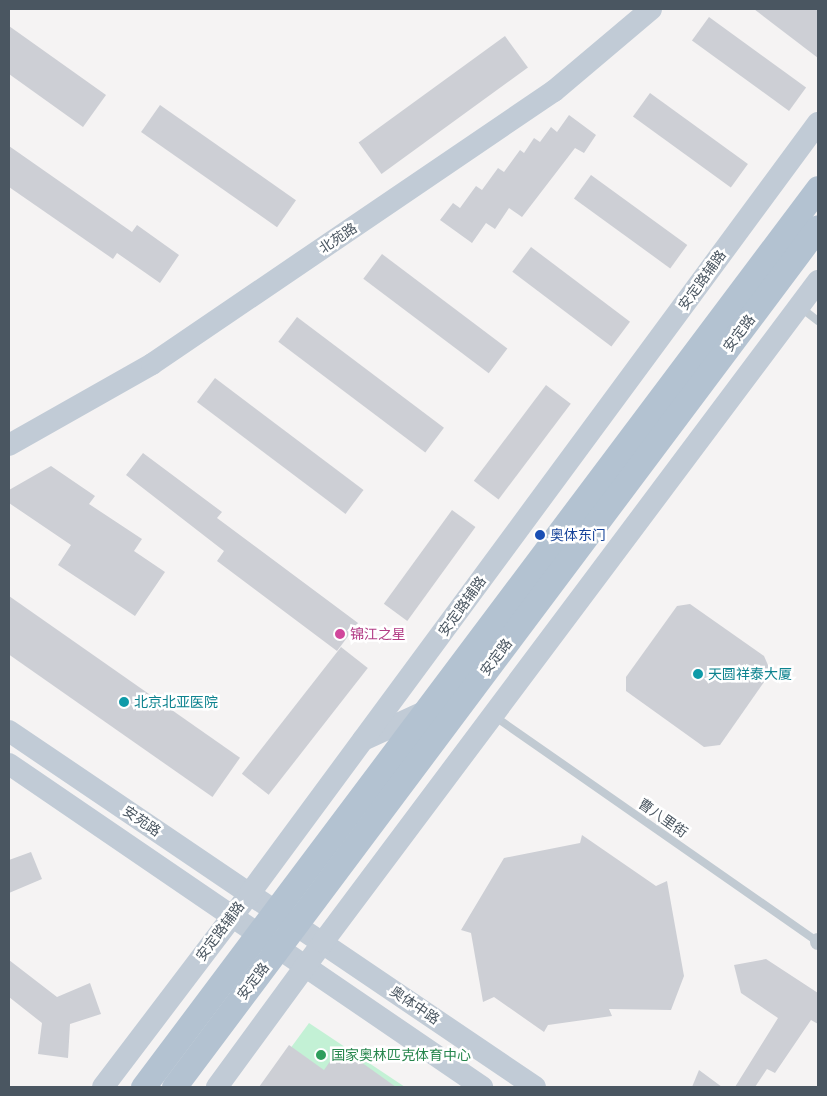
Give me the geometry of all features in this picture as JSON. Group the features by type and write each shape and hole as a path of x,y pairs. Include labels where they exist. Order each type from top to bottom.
{"main road":[{"name":"安定路","path":"286,917 426,712 818,188"},
{"name":"安定路","path":"143,1087 268,941 814,235"},
{"name":"安定路","path":"174,1087 268,941"}],"street":[{"name":"北苑路","path":"9,445 152,364 554,91 652,9"},
{"name":"安定路辅路","path":"103,1087 250,893 818,123"},
{"path":"217,1087 323,942 818,281"},
{"name":"安定路","path":"362,741 426,712"},
{"name":"安苑路","path":"9,731 286,917"},
{"name":"安苑路","path":"9,766 268,941"},
{"name":"奥体中路","path":"286,917 535,1087"},
{"path":"268,941 482,1087"}],"lane":[{"path":"799,307 818,321"},
{"name":"曹八里街","path":"493,715 818,942"}],"green space":[{"name":"国家奥林匹克体育中心","path":"309,1023 405,1087 262,1087"}],"building":[{"path":"754,9 818,9 818,58"},
{"path":"709,17 806,88 789,111 692,40"},
{"path":"9,26 106,95 83,127 9,74"},
{"path":"505,36 528,68 381,174 359,142"},
{"path":"650,93 748,164 731,188 633,116"},
{"path":"160,105 296,200 277,227 141,132"},
{"path":"569,115 596,135 584,153 575,148 522,217 509,208 495,229 486,223 472,243 440,220 453,203 460,208 476,186 482,190 498,168 504,172 520,150 524,153 534,138 540,142 551,127 557,132"},
{"path":"9,146 132,232 137,225 179,255 160,283 117,253 113,259 9,187"},
{"path":"591,175 687,245 670,268 574,198"},
{"path":"531,247 630,322 611,346 512,272"},
{"path":"382,254 507,348 489,373 363,279"},
{"path":"297,317 444,428 425,452 278,342"},
{"path":"215,378 364,490 345,514 197,402"},
{"path":"546,385 571,404 499,499 474,481"},
{"path":"143,453 222,512 217,518 358,623 337,651 217,561 224,551 126,475"},
{"path":"51,466 95,496 89,504 142,539 134,551 165,572 135,616 58,565 71,545 9,503 9,490"},
{"path":"452,510 475,527 407,621 384,604"},
{"name":"北京北亚医院","path":"9,596 240,758 212,797 9,655"},
{"name":"天圆祥泰大厦","path":"690,604 764,656 771,672 720,745 704,747 626,691 626,677 677,606"},
{"path":"341,647 368,668 269,795 242,774"},
{"path":"582,835 656,886 667,881 684,976 671,1010 609,1009 612,1016 548,1025 544,1032 494,997 483,1002 471,933 461,930 504,858 580,843"},
{"path":"31,852 42,879 9,893 9,860"},
{"path":"766,959 818,993 818,1024 811,1020 775,1073 767,1069 755,1087 735,1087 778,1018 741,993 734,965"},
{"path":"9,960 57,997 90,983 101,1014 70,1024 68,1058 38,1054 42,1023 9,997"},
{"name":"国家奥林匹克体育中心","path":"289,1045 324,1070 340,1047 396,1087 259,1087"},
{"path":"699,1070 722,1087 692,1087"}],"place":[{"name":"奥体东门","path":"540,535"},
{"name":"锦江之星","path":"340,634"},
{"name":"天圆祥泰大厦","path":"698,674"},
{"name":"北京北亚医院","path":"124,702"},
{"name":"国家奥林匹克体育中心","path":"321,1055"}]}
